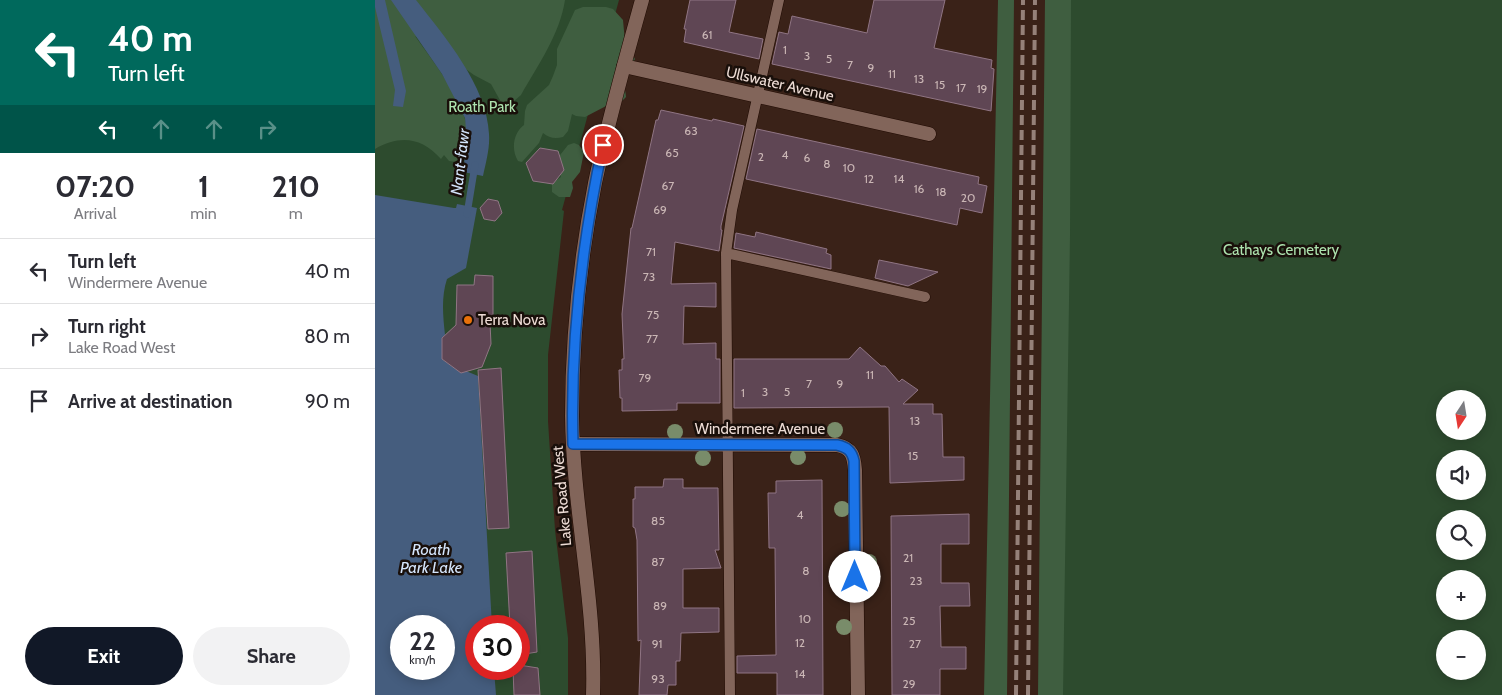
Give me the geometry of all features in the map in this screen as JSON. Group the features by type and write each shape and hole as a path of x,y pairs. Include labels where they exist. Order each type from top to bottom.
{"street":[{"name":"Lake Road West","path":"593,695 593,634 576,489 573,444 573,356 583,256 595,183 642,0"},
{"name":"Ullswater Avenue","path":"624,66 929,134"},
{"name":"Windermere Avenue","path":"573,444 837,445 849,449 853,455 855,470 858,695"}],"lane":[{"path":"730,695 726,253 732,210 779,0"},
{"path":"726,253 925,297"}],"green space":[{"name":"Roath Park","path":"375,0 619,0 562,210 564,211 548,355 548,421 555,530 568,638 568,695 375,695"},
{"path":"375,0 565,0 558,25 547,49 521,95 514,101 501,102 491,84 415,36 446,80 460,105 464,117 467,128 465,155 456,162 449,161 444,155 441,159 426,146 410,140 393,142 375,149"},
{"path":"998,0 1014,0 1007,695 984,695"},
{"path":"1045,0 1071,0 1070,236 1063,695 1038,695"},
{"name":"Cathays Cemetery","path":"1063,0 1502,0 1502,695 1055,695"},
{"path":"583,7 606,7 613,9 623,20 625,42 635,59 623,77 626,97 621,102 608,105 585,117 572,114 568,131 563,137 552,138 543,133 539,143 522,162 518,161 514,152 514,142 517,132 524,125 527,105 549,85 557,65 557,49 575,10"},
{"path":"574,143 579,145 584,152 580,172 572,182 573,188 570,197 559,197 552,192 552,183 561,177 557,159 568,145"}],"water":[{"path":"375,0 385,0 406,91 403,107 393,106 395,90 375,7"},
{"path":"391,0 416,0 451,46 473,80 481,98 489,134 483,176 463,172 467,141 465,118 442,74"},
{"name":"Roath Park Lake","path":"375,195 454,208 456,208 457,204 477,208 466,268 447,279 445,286 443,307 445,335 442,338 442,359 460,372 466,371 478,376 491,615 465,615 465,680 495,680 496,695 375,695"}],"building":[{"path":"690,0 736,0 729,32 763,39 759,59 684,42 686,29 684,29"},
{"path":"874,0 945,0 934,48 992,60 991,68 994,69 991,111 772,64 779,32 788,34 792,16 867,33"},
{"path":"661,110 744,126 721,226 719,251 675,242 671,284 716,283 716,307 684,306 683,344 716,343 716,359 720,359 720,403 677,403 677,410 622,411 619,370 622,370 622,359 624,359 622,314 631,228 656,120 658,120"},
{"path":"757,129 979,177 978,184 987,186 982,213 960,208 957,225 746,179"},
{"path":"540,148 558,151 564,170 553,184 533,181 526,163"},
{"path":"488,199 498,201 502,213 495,221 484,219 480,208"},
{"path":"756,232 827,249 826,253 831,255 831,269 734,248 736,233 755,237"},
{"path":"879,260 938,272 908,286 875,278"},
{"path":"475,275 493,276 493,323 490,323 491,344 482,367 461,373 442,359 442,338 456,325 457,285 474,285"},
{"path":"860,347 881,366 885,366 899,382 902,379 918,390 903,404 933,404 933,414 942,414 943,457 964,457 964,480 890,483 889,407 734,408 734,359 849,359"},
{"path":"501,368 509,528 488,529 478,370"},
{"path":"664,479 683,479 683,488 718,488 719,550 715,550 721,568 683,569 683,608 719,608 719,632 681,633 680,661 676,661 676,685 668,685 667,695 639,695 641,640 638,641 637,540 635,528 633,527 633,499 635,499 635,487 663,487"},
{"path":"822,480 823,695 777,695 777,673 737,673 737,656 776,655 775,548 769,548 768,493 776,493 776,481"},
{"path":"969,514 969,544 941,544 941,583 969,583 970,606 940,606 941,647 966,647 966,669 940,669 940,695 892,695 891,516"},
{"path":"532,551 537,652 530,653 530,615 509,615 506,553"},
{"path":"530,667 538,668 540,695 514,695 513,680 530,680"}],"waterway":[{"name":"Nant-fawr","path":"467,214 475,165"}],"railway":[{"path":"1016,695 1023,0"},
{"path":"1028,695 1035,0"}],"place":[{"name":"Terra Nova","path":"468,320"}],"route":[{"path":"603,145 587,229 575,331 573,356 573,444 837,445 849,449 853,455 855,470 855,577"}]}
